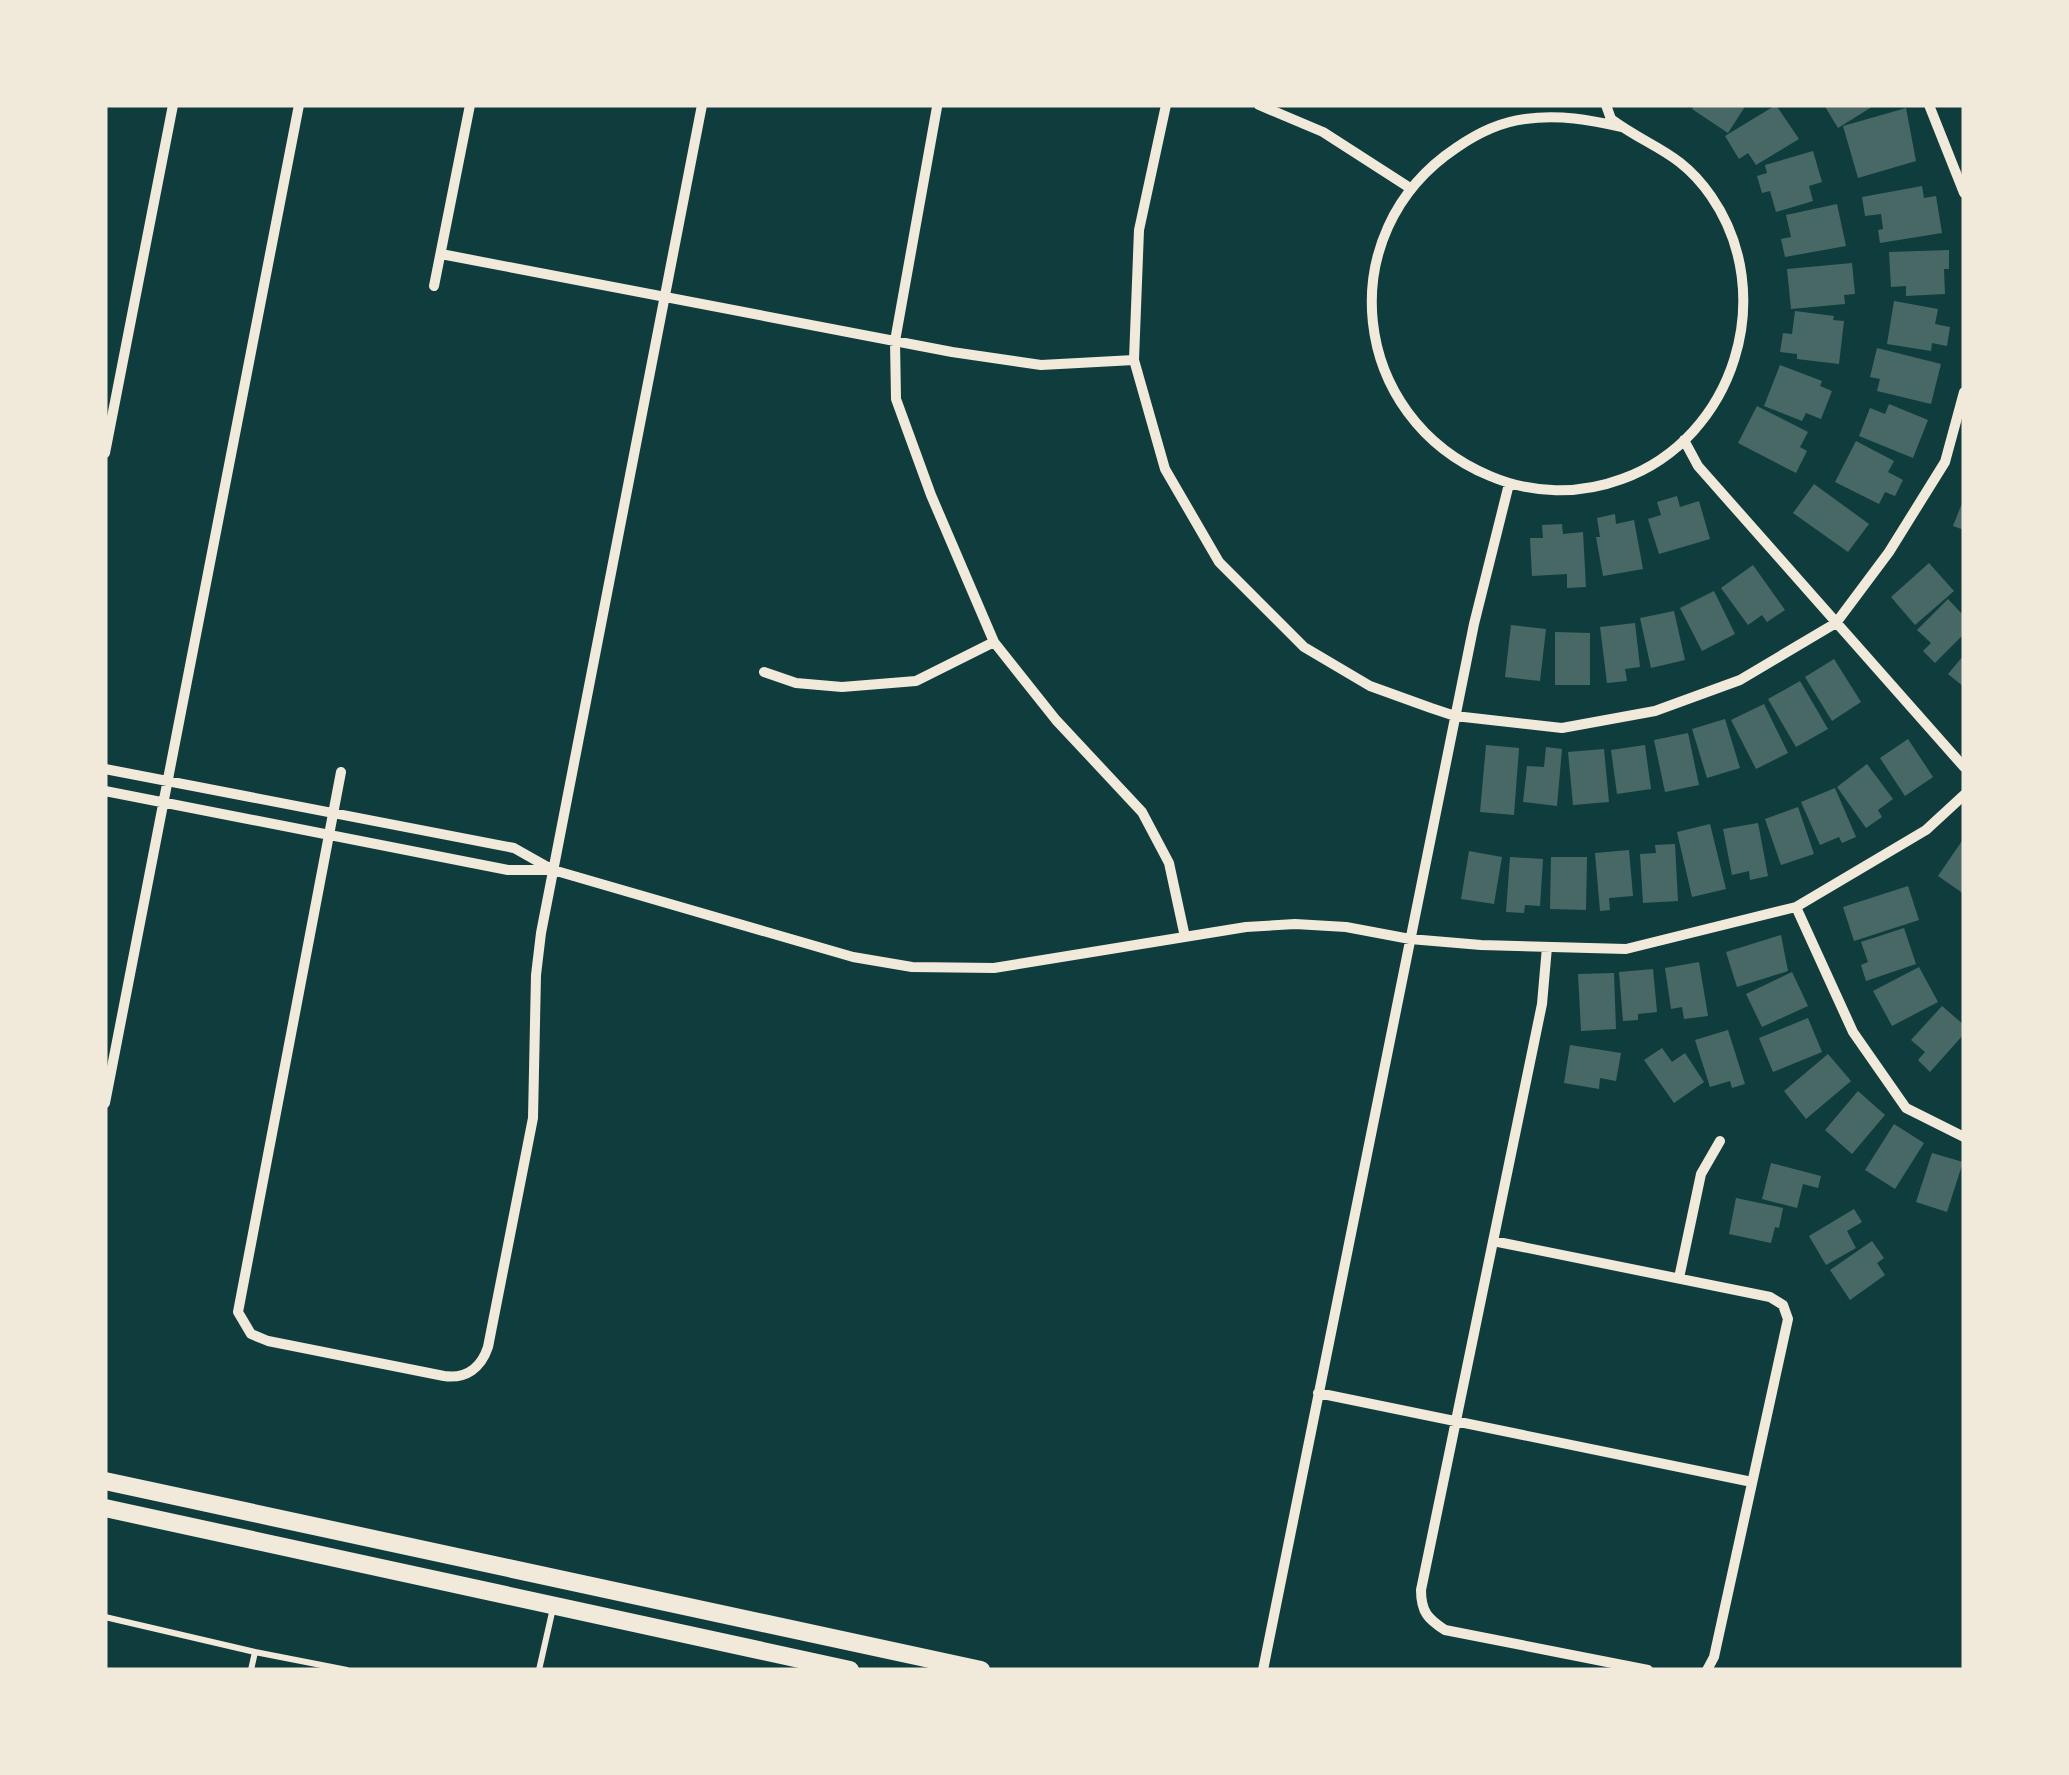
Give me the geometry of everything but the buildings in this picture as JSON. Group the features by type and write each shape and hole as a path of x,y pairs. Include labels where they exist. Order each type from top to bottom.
{"main road":[{"path":"105,1481 981,1670"},
{"path":"105,1508 850,1670"}],"street":[{"path":"105,453 172,105"},
{"path":"105,1103 299,105"},
{"path":"434,286 470,105"},
{"path":"341,772 238,1312 251,1334 268,1342 444,1376 470,1372 482,1362 488,1346 533,1118 536,975 553,870 702,105"},
{"path":"1166,105 1140,230 1134,360 1165,469 1219,562 1304,647 1370,686 1455,716 1562,728 1655,711 1740,680 1836,623 1889,552 1945,462 1964,392"},
{"path":"1258,105 1323,132 1410,188"},
{"path":"1549,118 1552,105"},
{"path":"1606,105 1610,119 1672,155 1699,181 1721,212 1740,266 1744,304 1735,361 1710,412 1684,440 1642,470 1594,487 1542,490 1508,484 1462,465 1423,434 1393,393 1375,346 1371,296 1379,246 1410,188 1434,163 1476,134 1523,119 1573,116 1622,127"},
{"path":"1929,105 1964,193"},
{"path":"936,108 895,340 896,399 994,642 1056,720 1142,812 1170,863 1186,937"},
{"path":"441,254 1041,366 1134,360"},
{"path":"1684,440 1698,466 1964,767"},
{"path":"1949,448 1964,453"},
{"path":"1263,1670 1474,624 1508,484"},
{"path":"764,672 796,683 842,687 916,680 994,642"},
{"path":"105,768 514,848 553,870"},
{"path":"105,792 508,870 553,870 853,957 912,967 994,968 1246,927 1294,924 1346,927 1410,938 1626,949 1796,907 1926,830 1964,795"},
{"path":"1796,907 1853,1032 1906,1108 1964,1137"},
{"path":"1548,947 1542,1004 1421,1590 1421,1606 1429,1620 1445,1630 1648,1670"},
{"path":"1679,1278 1701,1174 1720,1141"},
{"path":"1493,1241 1770,1297 1783,1305 1788,1319 1714,1657 1706,1670"},
{"path":"1318,1393 1752,1482"}],"lane":[{"path":"539,1670 554,1606"},
{"path":"105,1617 346,1670"},
{"path":"251,1670 255,1652"}]}
